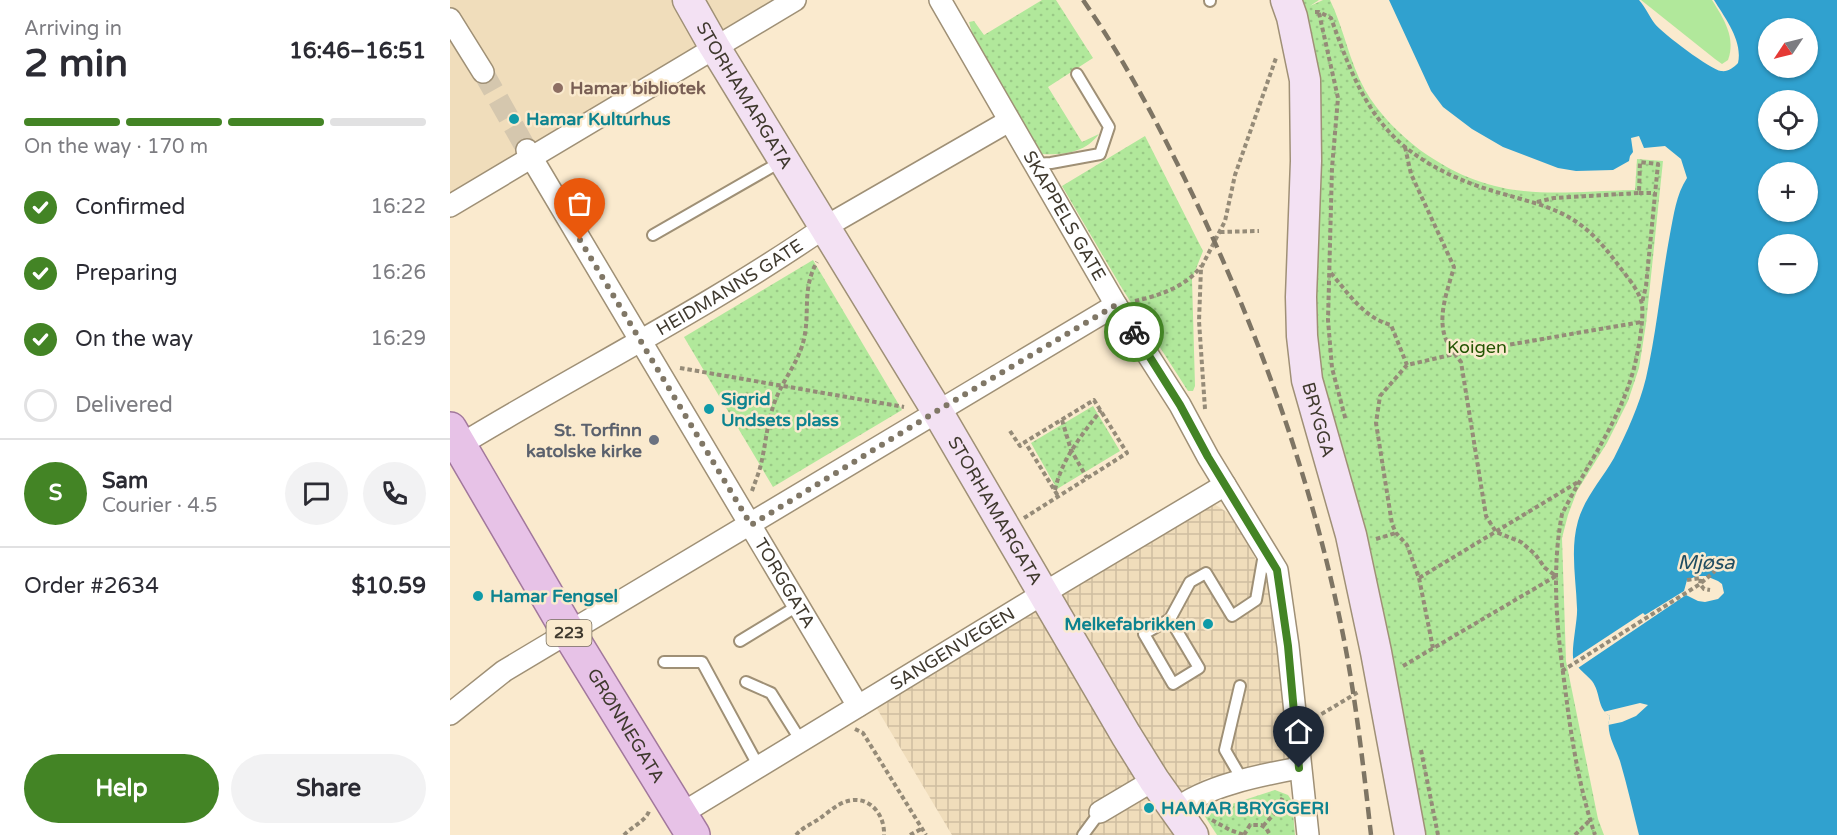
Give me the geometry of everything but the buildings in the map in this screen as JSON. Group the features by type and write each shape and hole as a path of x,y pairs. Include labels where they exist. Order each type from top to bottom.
{"main road":[{"name":"STORHAMARGATA","path":"688,0 937,411 1125,735 1175,810 1199,827"},
{"name":"BRYGGA","path":"1286,0 1305,80 1306,161 1301,297 1302,336 1307,380 1351,535 1397,674 1410,835"},
{"name":"GRØNNEGATA","path":"453,442 680,814"}],"street":[{"path":"450,206 529,154 795,0"},
{"name":"SKAPPELS GATE","path":"940,0 1116,305 1180,405 1277,570 1288,646 1299,768 1308,835"},
{"path":"450,19 483,72"},
{"name":"HEIDMANNS GATE","path":"453,442 641,341 800,245 825,227 1009,121"},
{"name":"TORGGATA","path":"529,154 858,706"},
{"path":"450,714 504,671 569,633 747,519 937,411 1116,305"},
{"name":"SANGENVEGEN","path":"680,814 1225,485"},
{"path":"1175,810 1187,801 1243,781 1299,768"},
{"path":"1101,812 1154,780"}],"lane":[{"path":"1034,164 1051,163 1100,153 1109,127 1077,74"},
{"path":"653,235 784,160"},
{"path":"1170,618 1199,668 1173,684 1144,634 1170,618 1190,582 1206,573 1232,616 1256,600 1265,550"},
{"path":"740,641 799,605"},
{"path":"664,662 702,662 759,767"},
{"path":"746,682 771,693 801,741"},
{"path":"1240,686 1225,750 1243,781"},
{"path":"1083,835 1101,812"}],"path":[{"path":"1347,425 1332,368 1328,320 1332,168 1338,98 1319,12 1331,18 1359,89 1372,110 1404,146 1451,176 1490,190 1537,202 1577,222 1596,238 1634,287 1642,304"},
{"path":"1116,305 1145,299 1195,276 1225,221 1235,175 1277,58 1278,48"},
{"path":"1404,146 1411,174 1454,267 1441,313 1447,344 1461,362 1486,516 1496,532 1521,542 1535,554 1545,568 1556,576"},
{"path":"1595,835 1580,779 1562,671 1557,616 1558,535 1562,514 1625,397 1635,366 1646,286 1658,164 1640,162 1639,194"},
{"path":"1537,202 1554,198 1656,194"},
{"path":"1219,232 1259,231"},
{"path":"747,519 761,465 766,433 781,386 798,359 804,340 808,284 818,262"},
{"path":"1203,263 1198,321 1205,410"},
{"path":"1330,273 1362,309 1379,322 1391,324 1407,365"},
{"path":"1433,648 1419,578 1407,545 1396,533 1392,524 1376,423 1380,396 1407,365 1455,354 1641,322"},
{"path":"657,366 904,407"},
{"path":"1010,431 1020,446 1095,400 1127,453 1015,523"},
{"path":"1055,490 1071,450 1101,410"},
{"path":"1062,420 1071,450 1087,478"},
{"path":"1025,442 1058,496"},
{"path":"1419,578 1578,482"},
{"path":"1373,528 1376,539 1396,533"},
{"path":"1562,671 1700,584 1715,572"},
{"path":"1296,729 1397,674 1433,648 1556,576"},
{"path":"1687,580 1701,578 1700,584 1704,589 1710,590"},
{"path":"1397,674 1402,654"},
{"path":"846,734 855,729 863,733 926,835"},
{"path":"1420,745 1438,835"},
{"path":"1263,826 1281,804 1286,787 1299,768"},
{"path":"624,835 631,827 648,816 653,800 680,814"},
{"path":"796,835 842,803 853,800 864,801 873,806 885,824 884,835"},
{"path":"1575,835 1590,820"},
{"path":"1199,827 1244,835 1250,825 1256,824 1263,826 1270,835"},
{"path":"910,835 921,828"}],"shaded area":[{"name":"Hamar Kulturhus","path":"450,0 774,0 450,193"},
{"path":"1211,502 1233,516 1268,583 1282,648 1290,757 1226,778 1209,777 1158,802 1182,835 952,835 876,707"}],"green space":[{"path":"1042,0 1056,0 1093,58 1048,87 1082,142 1099,134 1081,149 1066,153 1042,154 974,39 969,22 974,21 984,35"},
{"name":"Koigen","path":"1301,0 1319,0 1310,6 1323,0 1330,0 1359,79 1370,99 1390,123 1420,150 1447,167 1473,179 1498,187 1523,191 1635,190 1637,159 1663,161 1646,324 1639,368 1628,401 1607,443 1577,491 1562,538 1566,661 1598,819 1604,835 1422,835 1321,389 1314,290 1307,25 1305,8"},
{"path":"1641,0 1712,0 1730,36 1728,60 1722,64"},
{"path":"1145,136 1203,251 1192,279 1195,386 1193,391 1188,391 1123,290 1062,186"},
{"path":"813,260 902,410 773,487 684,337"},
{"path":"1093,406 1120,451 1057,489 1031,443"},
{"path":"1275,790 1288,795 1292,801 1295,835 1217,835 1204,815 1207,812"}],"water":[{"name":"Mjøsa","path":"1389,0 1639,0 1655,24 1667,35 1707,64 1724,71 1738,63 1738,46 1732,30 1714,0 1837,0 1837,835 1639,835 1620,761 1611,739 1610,716 1603,709 1592,681 1578,667 1573,657 1577,613 1574,553 1578,521 1585,504 1624,438 1646,378 1674,212 1680,191 1687,178 1681,159 1665,146 1644,148 1639,136 1631,138 1633,152 1629,161 1613,170 1576,171 1558,168 1503,147 1472,129 1443,107 1431,91"}],"pier":[{"path":"1697,576 1706,576 1718,581 1722,584 1724,593 1718,599 1705,602 1686,595 1578,668 1573,659 1643,613 1645,615 1684,591 1687,580"},
{"path":"1640,703 1648,705 1636,716 1608,725 1610,716 1603,712"}],"tunnel":[{"path":"483,72 527,150"}],"railway":[{"path":"1083,0 1136,86 1184,177 1233,284 1276,394 1312,506 1340,620 1362,754 1371,835"}],"way so far":[{"path":"580,240 751,525 1116,305 1134,332"}],"place":[{"name":"Hamar bibliotek","path":"558,88"},
{"name":"Hamar Kulturhus","path":"514,119"},
{"name":"Sigrid Undsets plass","path":"709,409"},
{"name":"St. Torfinn katolske kirke","path":"654,440"},
{"name":"Hamar Fengsel","path":"478,596"},
{"name":"Melkefabrikken","path":"1208,624"},
{"name":"HAMAR BRYGGERI","path":"1149,808"}],"route":[{"path":"1134,332 1180,405 1208,457 1277,570 1288,646 1299,768"}]}
